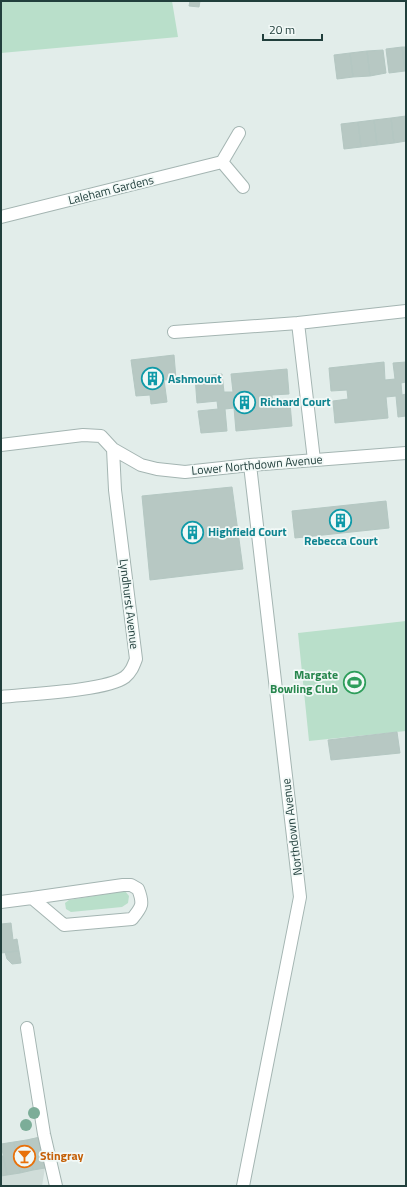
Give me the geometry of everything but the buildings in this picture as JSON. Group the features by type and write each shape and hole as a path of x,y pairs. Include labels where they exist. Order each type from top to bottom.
{"street":[{"path":"240,133 222,162 243,187"},
{"name":"Laleham Gardens","path":"1,217 222,162"},
{"path":"174,332 298,323 406,311"},
{"path":"298,323 314,460"},
{"name":"Lower Northdown Avenue","path":"1,445 83,435 101,436 113,449 141,465 157,469 186,472 250,465 406,453"},
{"name":"Lyndhurst Avenue","path":"1,697 107,685 125,677 132,670 136,659 115,490 113,449"},
{"name":"Northdown Avenue","path":"243,1186 300,897 250,465"},
{"path":"1,902 123,885 131,885 138,889 142,899 141,909 132,919 64,925 32,898"},
{"path":"27,1028 44,1134 56,1186"}],"shaded area":[{"path":"40,1137 45,1168 42,1186 1,1186 1,1156 3,1155 1,1144"}],"green space":[{"path":"1,1 172,1 178,37 1,53"},
{"name":"Margate Bowling Club","path":"406,621 406,731 309,741 298,633"},
{"path":"125,891 129,896 128,903 122,907 71,912 66,909 65,903 69,900"}],"place":[{"name":"Ashmount","path":"152,379"},
{"name":"Richard Court","path":"245,402"},
{"name":"Rebecca Court","path":"341,520"},
{"name":"Highfield Court","path":"192,532"},
{"name":"Margate Bowling Club","path":"354,682"},
{"name":"Stingray","path":"24,1156"}]}
